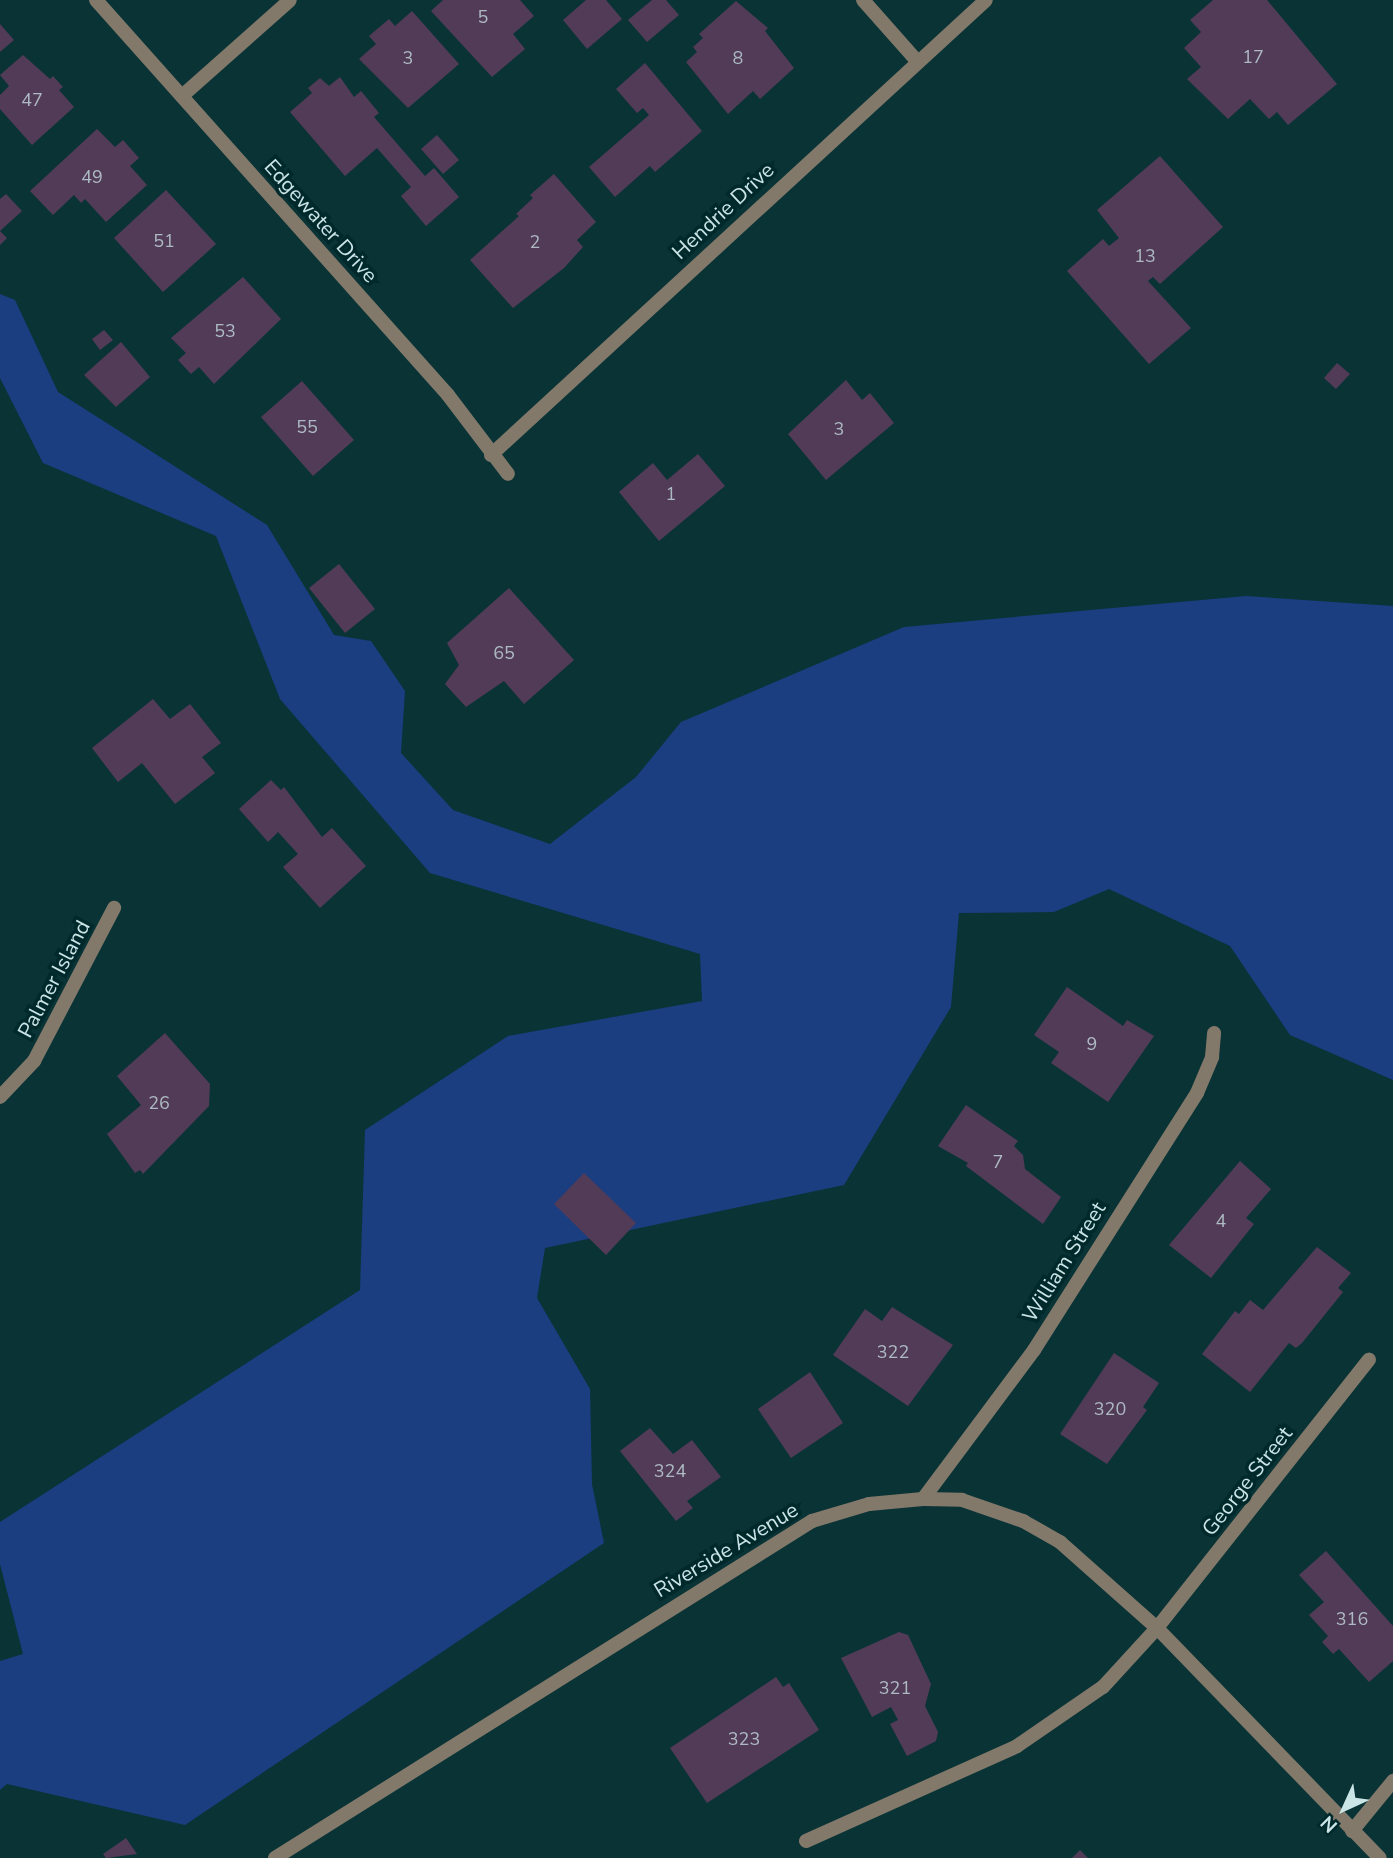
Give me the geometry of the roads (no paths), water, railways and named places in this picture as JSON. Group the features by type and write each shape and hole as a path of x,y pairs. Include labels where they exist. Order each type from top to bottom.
{"street":[{"name":"Edgewater Drive","path":"96,0 448,395 508,474"},
{"path":"181,96 290,0"},
{"path":"863,0 917,61"},
{"name":"Hendrie Drive","path":"491,455 986,0"},
{"name":"Palmer Island","path":"0,1097 34,1061 114,908"},
{"name":"William Street","path":"923,1499 1034,1350 1197,1093 1212,1057 1214,1033"},
{"name":"George Street","path":"806,1841 1017,1746 1102,1687 1157,1628 1369,1360"},
{"name":"Riverside Avenue","path":"275,1858 812,1521 869,1504 923,1499 962,1500 1023,1521 1060,1542 1106,1578 1380,1858"},
{"path":"1352,1831 1393,1780"}],"water":[{"path":"0,294 15,300 58,392 267,525 334,635 371,641 405,691 401,753 453,810 550,844 636,777 681,722 904,627 1246,596 1393,606 1393,1080 1290,1035 1230,946 1109,889 1054,912 959,913 951,1007 844,1185 545,1248 537,1298 590,1389 592,1484 604,1543 185,1825 7,1784 0,1790 0,1661 23,1654 0,1564 0,1522 360,1290 365,1130 508,1036 702,1001 700,954 430,873 280,699 216,536 43,463 0,378"}]}
